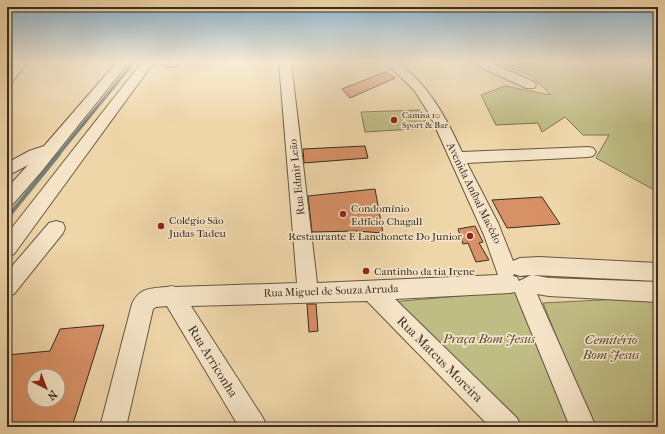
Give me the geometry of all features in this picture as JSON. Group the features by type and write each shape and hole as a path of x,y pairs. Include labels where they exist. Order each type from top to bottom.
{"street":[{"path":"7,198 50,150 106,82"},
{"path":"7,248 133,82"},
{"name":"Rua Edmir Leão","path":"287,82 308,292"},
{"name":"Avenida Aníbal Macêdo","path":"415,82 436,110 456,158 500,248 518,277 583,427"},
{"path":"524,82 530,85"},
{"path":"7,185 16,179 17,173 10,167 34,155 50,150"},
{"path":"456,158 588,152"},
{"path":"7,287 56,228"},
{"name":"Rua Miguel de Souza Arruda","path":"162,296 372,291 518,277 539,266 658,272"},
{"name":"Rua Miguel de Souza Arruda","path":"518,277 548,287 658,292"},
{"name":"Rua Mateus Moreira","path":"372,291 508,427"},
{"path":"113,427 142,304 162,296"},
{"name":"Rua Arriconha","path":"162,296 254,427"}],"green space":[{"path":"538,82 658,82 658,192 596,158 609,135 583,135 565,117 542,132 538,123 496,125 481,95 505,86 551,95"},
{"name":"Camisa 10 Sport & Bar","path":"420,110 429,128 365,132 361,112"},
{"name":"Praça Bom Jesus","path":"517,291 576,427 517,427 391,302"},
{"name":"Cemitério Bom Jesus","path":"658,297 658,427 593,427 543,303"}],"building":[{"path":"359,82 385,82 350,98 342,89"},
{"path":"365,146 368,158 304,163 303,149"},
{"name":"Condomínio Edfício Chagall","path":"375,189 383,233 356,231 312,232 308,196"},
{"path":"542,197 560,224 507,228 492,200"},
{"path":"475,226 483,242 479,243 489,260 476,262 468,243 463,244 458,229"},
{"path":"307,304 316,304 318,331 309,332"},
{"path":"104,325 72,427 7,427 7,355 50,351 60,329"}],"waterway":[{"path":"58,155 117,82"},
{"path":"7,218 59,154"}],"place":[{"name":"Camisa 10 Sport & Bar","path":"394,120"},
{"name":"Condomínio Edfício Chagall","path":"343,214"},
{"name":"Colégio São Judas Tadeu","path":"161,226"},
{"name":"Restaurante E Lanchonete Do Junior","path":"470,236"},
{"name":"Cantinho da tia Irene","path":"366,271"}]}
